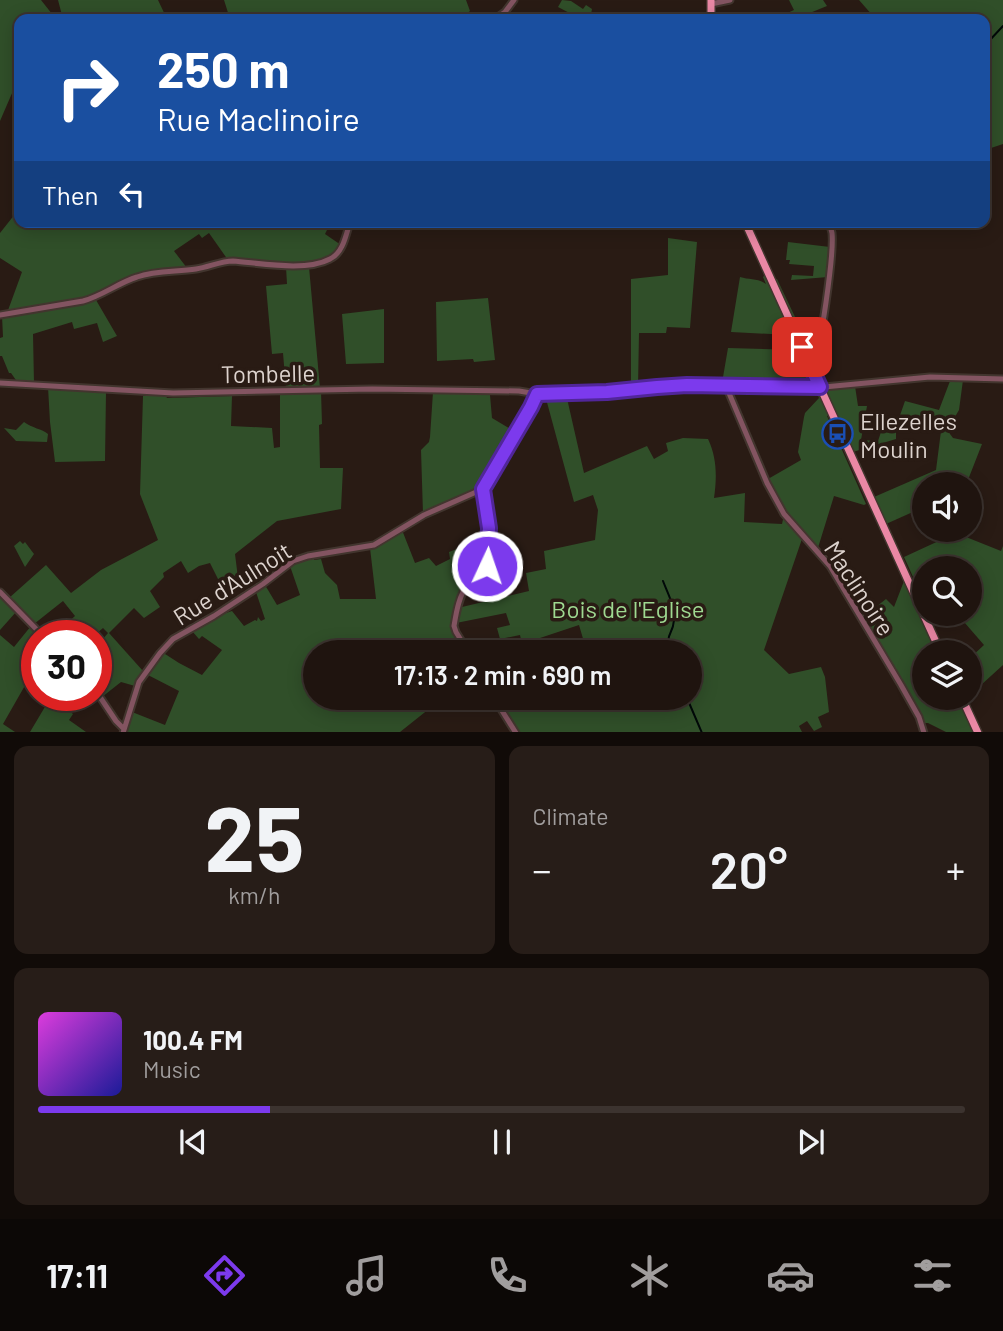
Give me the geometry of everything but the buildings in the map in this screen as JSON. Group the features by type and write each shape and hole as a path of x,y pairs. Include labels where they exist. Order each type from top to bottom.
{"main road":[{"path":"748,228 935,640"},
{"path":"967,710 978,732"}],"street":[{"path":"502,14 513,0"},
{"path":"711,2 730,0"},
{"path":"0,315 83,301 134,278 156,272 199,268 230,261 275,265 325,262 336,256 348,228"},
{"path":"811,368 819,341 830,271 830,228"},
{"name":"Tombelle","path":"0,383 165,393 396,389 519,391 537,394 607,392 667,386 820,387 930,377 1003,379"},
{"name":"Maclinoire","path":"726,386 760,467 784,514 830,566 919,717 924,732"},
{"path":"461,640 454,626 466,587 486,570 488,562 489,528 483,489 537,394"},
{"name":"Rue d'Aulnoit","path":"124,731 139,682 173,639 214,616 293,561 374,545 420,517 483,489"},
{"path":"0,592 27,620"},
{"path":"502,710 515,732"},
{"name":"Rue d'Aulnoit","path":"109,711 124,731"}],"green space":[{"path":"0,0 41,0 52,14 14,14 14,89 0,121"},
{"path":"58,0 158,0 165,14 62,14"},
{"path":"224,0 466,0 470,11 466,14 228,14"},
{"path":"562,0 571,1 583,9 586,5 592,9 591,14 571,14 558,7"},
{"path":"789,0 823,0 827,6 807,14 785,14 794,10"},
{"path":"859,0 1003,0 1003,144 990,148 990,14 871,14"},
{"path":"14,215 14,228 324,228 327,230 325,234 341,245 335,255 326,260 300,264 267,264 228,260 209,233 202,238 199,234 174,251 187,268 147,271 84,300 7,313 22,272 0,258 0,233"},
{"path":"668,238 697,242 690,328 667,327 666,333 639,333 638,387 631,388 631,279 668,275"},
{"path":"788,242 830,247 828,277 791,280 792,275 813,276 814,266 789,264 790,260 786,260"},
{"path":"286,267 309,267 320,388 286,389 283,353 272,354 266,286 287,284"},
{"path":"765,275 791,333 731,332 740,277 766,284 763,277"},
{"path":"775,279 814,355 812,361"},
{"path":"488,298 495,360 437,361 436,302"},
{"path":"96,300 117,336 103,342 97,323 74,329 72,322 33,334 34,383 18,383 0,356 2,316"},
{"path":"384,309 384,363 346,364 342,314"},
{"path":"728,348 799,350 813,381 810,384 809,380 722,383"},
{"path":"963,380 959,410 949,427 950,434 953,438 982,444 971,472 931,472 936,470 941,431 898,421 905,401 939,410 950,381"},
{"path":"855,386 858,406 867,406 861,440 878,441 881,432 892,433 894,426 896,439 853,452 826,393 829,389"},
{"path":"48,387 106,392 105,461 55,462"},
{"path":"816,390 866,504 834,496 817,551 782,508 768,479 801,460 798,452 804,417 819,398"},
{"path":"321,391 320,468 343,468 341,509 277,521 235,554 238,578 225,580 223,589 210,563 188,573 181,561 163,573 164,577 150,591 160,607 144,618 134,608 112,630 112,620 71,620 75,616 63,601 39,620 30,620 9,598 46,565 71,593 101,570 158,540 140,494 143,396 232,396 231,426 272,428 274,448 280,447 280,392"},
{"path":"433,392 490,395 492,418 514,431 481,487 423,514 421,450 429,442"},
{"name":"Bois de l'Eglise","path":"566,394 584,473 647,446 654,459 668,451 666,443 683,438 708,439 716,468 714,498 745,493 744,522 782,524 784,515 803,536 764,650 789,674 821,667 825,677 829,712 818,717 822,727 814,731 807,721 799,726 802,732 517,732 503,710 702,710 702,640 583,640 579,625 534,640 521,640 520,635 500,639 497,628 510,625 506,613 456,623 462,607 529,591 526,573 546,569 544,551 595,540 598,510 593,495 574,502 545,395"},
{"path":"24,422 48,434 47,442 16,441 4,428 16,430"},
{"path":"912,480 912,512 886,524 874,497"},
{"path":"402,530 415,563 429,558 436,566 450,559 449,552 488,537 483,571 463,587 454,615 452,628 459,640 303,640 303,710 428,710 400,732 126,732 132,712 165,725 179,691 146,674 162,652 202,675 222,650 202,636 199,639 192,631 232,611 244,626 257,621 258,617 261,621 265,619 256,592 265,585 277,605 300,595 290,566 314,558 321,559 325,573 337,585 340,599 376,599 370,548"},
{"path":"20,541 23,544 25,542 34,554 25,567 14,546"},
{"path":"936,542 978,542 1001,551 1003,546 1003,665 982,684 984,645 968,626 982,626 982,556 912,556 912,575 904,557"},
{"path":"904,581 912,598 912,626 925,626 932,640 912,640 912,706 862,618 886,599 894,607"},
{"path":"0,595 16,612 0,630"},
{"path":"0,635 14,647 21,638 21,692 3,724 15,732 0,732"},
{"path":"112,636 143,671 135,686 121,682 112,689"},
{"path":"915,710 964,710 974,732 946,732 928,723 922,723"},
{"path":"42,711 70,711 73,714 69,720 86,732 30,732"}],"waterway":[{"path":"990,40 1003,26"},
{"path":"663,581 671,600 674,620 668,640"},
{"path":"692,710 702,732"}],"place":[{"name":"Ellezelles Moulin","path":"837,434"}],"route":[{"path":"487,566 489,528 483,489 537,394 592,393 687,385 820,387 802,347"}]}
